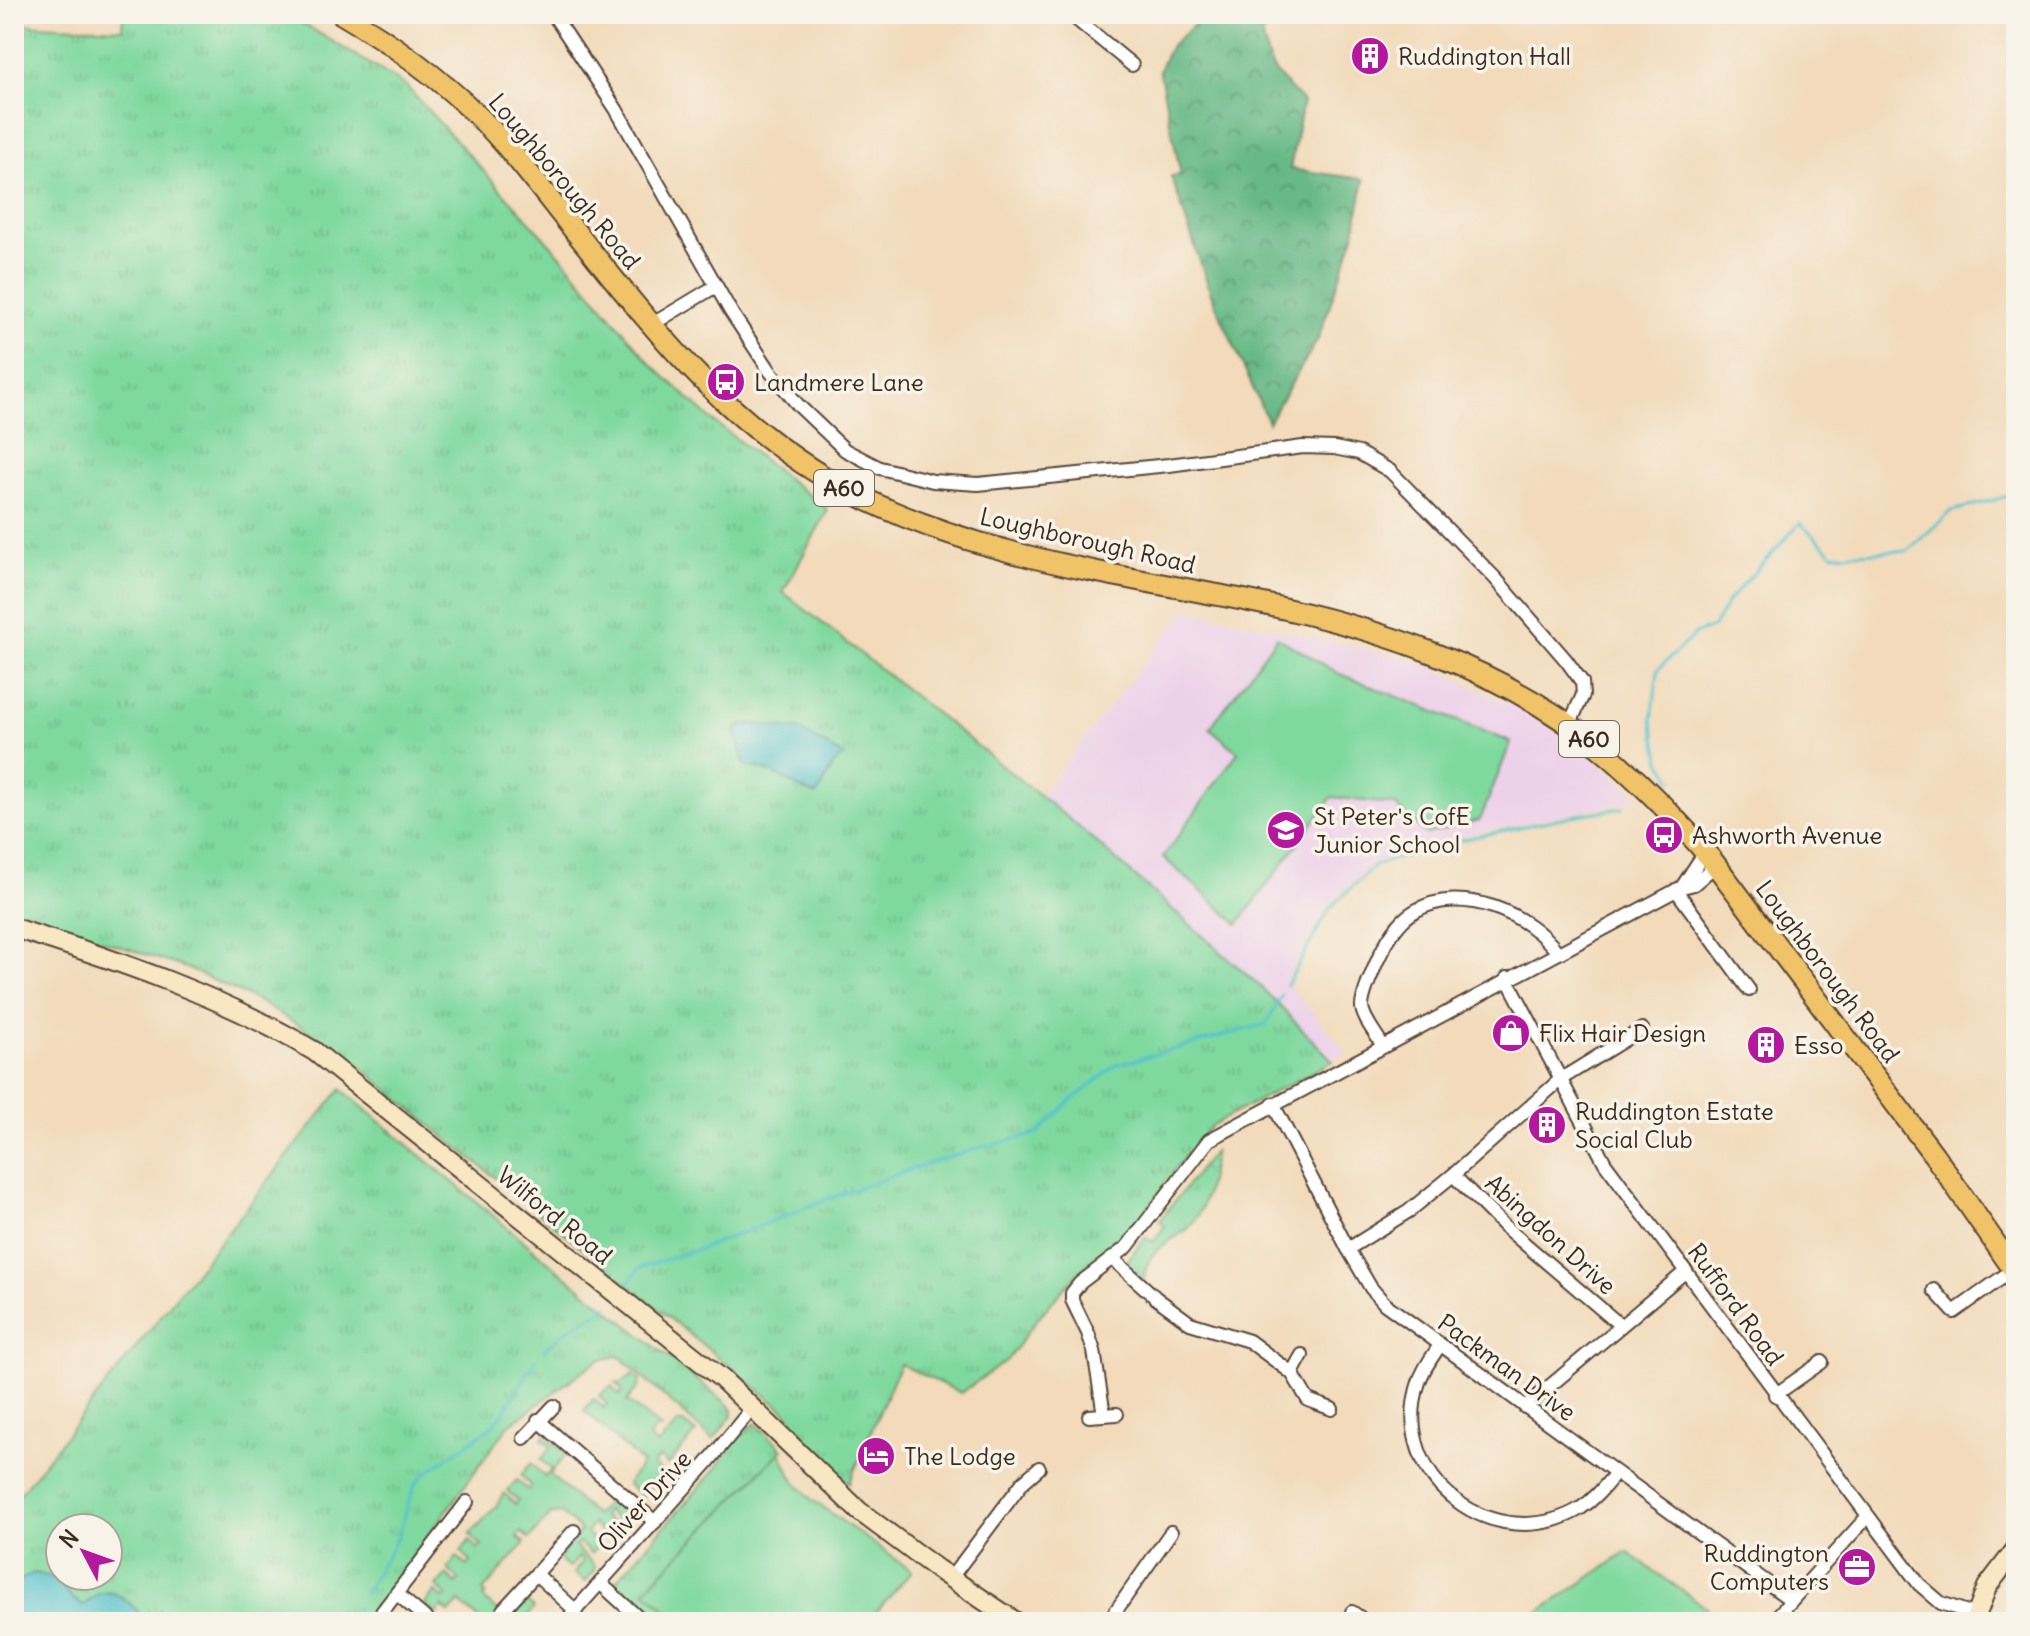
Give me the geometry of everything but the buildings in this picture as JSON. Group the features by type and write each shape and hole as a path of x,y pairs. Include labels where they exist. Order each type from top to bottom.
{"main road":[{"name":"Loughborough Road","path":"342,14 414,61 477,115 697,376 755,430 811,469 893,512 986,546 1058,564 1254,602 1375,633 1507,687 1601,748 1677,819 1711,858 1934,1155 2015,1271"},
{"name":"Wilford Road","path":"14,928 98,956 232,1008 314,1051 722,1379 852,1505 950,1579 1016,1622"},
{"path":"1975,1618 1987,1587 2016,1549"}],"street":[{"name":"Loughborough Road","path":"553,14 623,121 716,286 770,371 798,405 845,450 880,468 933,481 978,484 1169,465 1303,447 1359,453 1390,471 1484,567 1566,660 1582,682 1583,695 1569,725"},
{"path":"1070,14 1132,65"},
{"path":"651,325 716,286"},
{"path":"1089,1416 1110,1414 1094,1351 1072,1300 1072,1293 1137,1236 1213,1136 1507,978 1694,884 1711,858"},
{"path":"1679,889 1749,990"},
{"path":"1382,1045 1363,1010 1364,999 1386,944 1418,909 1448,903 1485,905 1528,924 1558,953"},
{"name":"Rufford Road","path":"1507,978 1605,1163 1775,1395 1928,1594 1975,1618"},
{"name":"Abingdon Drive","path":"1620,1325 1504,1226 1453,1175 1561,1079 1642,1029"},
{"name":"Packman Drive","path":"1273,1104 1348,1249 1381,1300 1791,1600"},
{"path":"1348,1249 1409,1211 1453,1175"},
{"path":"1113,1259 1156,1298 1190,1323 1246,1340 1292,1373 1308,1400 1332,1409"},
{"path":"1525,1407 1686,1271"},
{"path":"1934,1290 1954,1312 2015,1271"},
{"path":"1440,1345 1419,1382 1414,1429 1428,1468 1441,1488 1460,1504 1503,1522 1536,1524 1581,1508 1616,1473"},
{"path":"1292,1373 1302,1355"},
{"path":"1775,1395 1822,1362"},
{"path":"524,1438 554,1406"},
{"name":"Oliver Drive","path":"565,1622 753,1407"},
{"path":"538,1420 655,1522"},
{"path":"950,1579 1023,1482 1039,1468"},
{"path":"382,1612 467,1502"},
{"path":"1772,1622 1868,1516"},
{"path":"503,1610 574,1531"},
{"path":"1108,1622 1171,1532"},
{"path":"536,1574 576,1611"},
{"path":"600,1583 643,1622"},
{"path":"397,1594 430,1622"},
{"path":"1352,1612 1366,1622"}],"shaded area":[{"name":"St Peter's CofE Junior School","path":"1186,609 1419,661 1524,712 1592,756 1640,799 1452,838 1373,863 1326,908 1286,981 1346,1052 1333,1061 1262,988 1040,796"}],"green space":[{"path":"123,14 287,14 405,85 561,256 651,364 713,421 828,510 783,592 1073,822 1262,988 1333,1061 1212,1125 1179,1164 1132,1231 1094,1258 1074,1277 1007,1360 961,1393 900,1364 849,1483 811,1445 786,1412 343,1052 256,1000 186,968 14,911 14,24 122,29"},
{"path":"1207,14 1276,14 1275,23 1262,33 1268,58 1275,72 1303,102 1290,169 1364,179 1355,233 1318,339 1268,422 1211,294 1171,176 1181,175 1159,70 1171,45"},
{"path":"1277,637 1340,674 1511,742 1480,820 1426,834 1395,805 1332,797 1238,924 1163,857 1238,752 1210,728"},
{"path":"341,1089 557,1269 733,1410 713,1440 619,1356 598,1360 508,1426 376,1608 381,1613 375,1622 14,1622 14,1501"},
{"path":"1215,1150 1197,1217 1151,1257 1144,1281 1129,1268 1128,1260 1145,1237 1153,1242 1165,1225 1159,1221"},
{"path":"633,1374 640,1379 639,1386 627,1401 661,1428 656,1428 649,1438 658,1445 678,1423 683,1423 696,1433 668,1465 659,1457 653,1465 661,1472 643,1496 627,1484 642,1463 584,1410 594,1399 604,1408 607,1404 599,1396 611,1386 620,1395 623,1391 616,1383 620,1384"},
{"path":"755,1423 783,1449 645,1590 679,1622 652,1622 615,1582 715,1470 733,1443"},
{"path":"544,1435 566,1454 550,1475 595,1515 612,1498 626,1509 618,1521 607,1511 603,1516 612,1523 603,1535 593,1524 586,1533 599,1544 591,1554 579,1543 575,1547 594,1565 595,1571 585,1582 574,1573 583,1561 579,1557 569,1568 560,1561 560,1556 581,1531 561,1513 551,1514 529,1539 521,1532 517,1537 525,1543 483,1591 486,1594 483,1598 503,1617 523,1598 534,1608 523,1622 515,1615 511,1619 513,1622 482,1622 459,1602 449,1613 442,1607 437,1614 424,1605 435,1592 444,1599 447,1596 436,1586 447,1575 456,1584 459,1580 448,1569 457,1557 468,1566 471,1562 461,1551 470,1540 478,1549 482,1546 470,1534 494,1509 504,1493 515,1504 518,1500 507,1491 517,1480 528,1490 531,1486 521,1475 531,1463 545,1477 552,1469 541,1460 551,1447 542,1439"},
{"path":"780,1452 791,1476 811,1499 912,1571 868,1622 680,1622 645,1590"},
{"path":"1627,1552 1707,1608 1696,1622 1524,1622"}],"water":[{"path":"748,723 800,730 844,756 834,764 816,795 775,774 745,766 736,735 737,728"},
{"path":"33,1573 44,1575 44,1592 66,1592 82,1605 99,1594 114,1593 149,1622 14,1622 14,1584"}],"waterway":[{"path":"1673,780 1661,761 1652,720 1658,669 1695,634 1713,627 1729,600 1800,523 1833,554 1907,551 1952,511 2016,494"},
{"path":"1287,985 1330,908 1375,865 1456,841 1623,808"},
{"path":"627,1286 639,1268 703,1248 914,1168 1037,1134 1067,1104 1116,1065 1266,1024 1282,995"},
{"path":"544,1350 567,1330 608,1307"},
{"path":"364,1594 398,1537 414,1486 424,1474 490,1428 502,1415 536,1359"},
{"path":"351,1622 357,1607"}],"place":[{"name":"Ruddington Hall","path":"1370,56"},
{"name":"Landmere Lane","path":"726,382"},
{"name":"St Peter's CofE Junior School","path":"1286,830"},
{"name":"Ashworth Avenue","path":"1664,835"},
{"name":"Flix Hair Design","path":"1511,1033"},
{"name":"Esso","path":"1766,1045"},
{"name":"Ruddington Estate Social Club","path":"1547,1125"},
{"name":"The Lodge","path":"876,1456"},
{"name":"Ruddington Computers","path":"1857,1567"}]}
